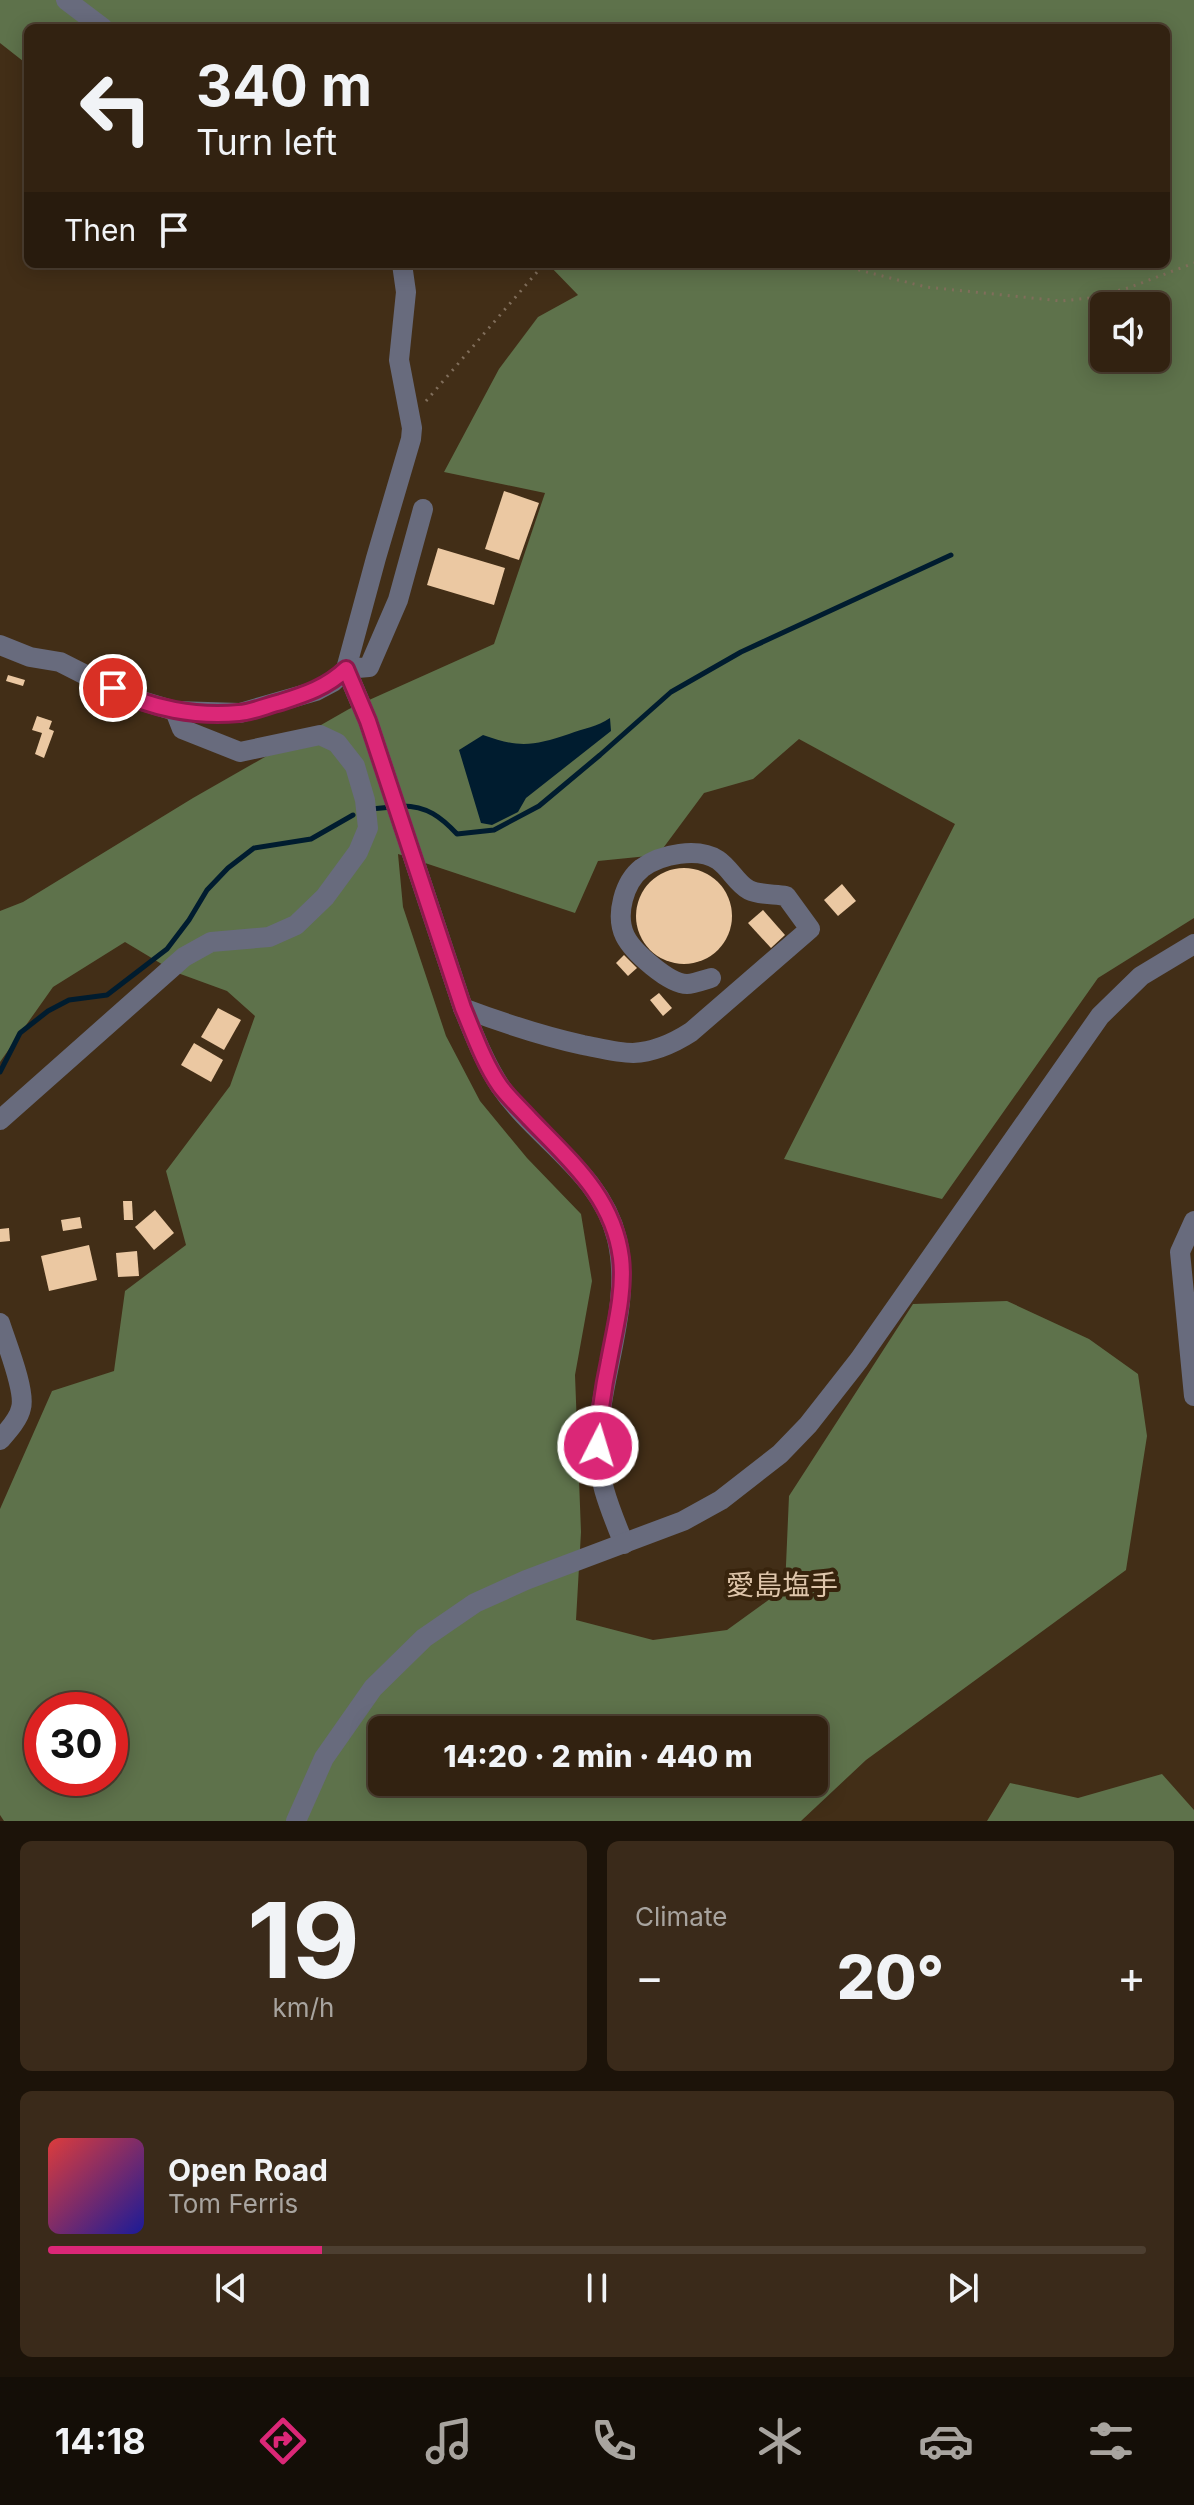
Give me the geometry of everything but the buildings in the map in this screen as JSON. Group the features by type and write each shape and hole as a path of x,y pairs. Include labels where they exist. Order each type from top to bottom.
{"street":[{"path":"66,0 98,24"},
{"path":"0,645 30,657 60,662 129,697 175,711 240,713 316,691 333,682 346,669 411,439 411,419 399,360 406,292 403,268"},
{"path":"346,669 369,667 398,600 423,509"},
{"path":"346,669 368,721 477,1042 500,1085 583,1174 605,1204 613,1224 621,1259 621,1278 598,1446 604,1492 624,1544"},
{"path":"0,1120 184,957 211,942 269,937 296,925 325,897 358,852 368,828 365,800 355,766 337,743 320,735 240,752 182,729 175,711"},
{"path":"463,1008 539,1036 633,1053 657,1049 691,1032 810,929 786,896 750,890 717,859 701,854 680,854 642,868 629,883 622,901 625,935 642,957 663,974 686,984 711,978"},
{"path":"296,1821 324,1758 373,1688 424,1638 475,1603 526,1580 683,1521 721,1500 780,1454 808,1425 859,1360 1100,1016 1141,976 1194,944"},
{"path":"1194,1221 1180,1252 1194,1396"},
{"path":"0,1323 22,1400 18,1416 0,1440"}],"path":[{"path":"851,268 926,287 1061,301 1128,288 1194,263"},
{"path":"411,419 541,268"}],"green space":[{"path":"0,0 1194,0 1194,918 1098,978 942,1199 784,1159 955,824 799,739 753,779 704,793 658,855 598,861 575,913 398,854 403,907 446,1036 480,1101 527,1158 581,1214 592,1281 575,1375 581,1532 576,1620 653,1640 727,1630 785,1588 789,1496 913,1304 1007,1301 1089,1339 1138,1374 1147,1436 1126,1570 866,1760 828,1796 828,1716 368,1716 368,1796 828,1796 801,1821 4,1821 0,1815 0,1509 52,1391 114,1371 125,1291 186,1245 166,1171 230,1086 255,1016 227,991 175,972 125,942 53,987 0,1062 0,911 23,902 193,798 349,709 494,644 545,493 444,472 499,369 538,317 578,295 552,268 1170,268 1170,24 24,24 24,62 0,43"},
{"path":"1162,1774 1194,1810 1194,1821 987,1821 1010,1783 1078,1798"}],"water":[{"path":"610,718 611,731 526,798 518,812 492,825 481,823 459,750 483,735 517,744 535,743"}],"waterway":[{"path":"402,806 433,814 457,834 494,830 539,806 671,692 741,652 951,555"},
{"path":"371,809 392,807"},
{"path":"0,1072 20,1033 48,1011 69,1000 107,995 167,949 207,890 228,868 254,848 311,839 353,815"}],"district":[{"name":"愛島塩手","path":"782,1585"}],"route":[{"path":"113,688 129,697 175,711 240,713 316,691 333,682 346,669 368,721 477,1042 500,1085 583,1174 605,1204 613,1224 621,1259 621,1278 598,1446"}]}
